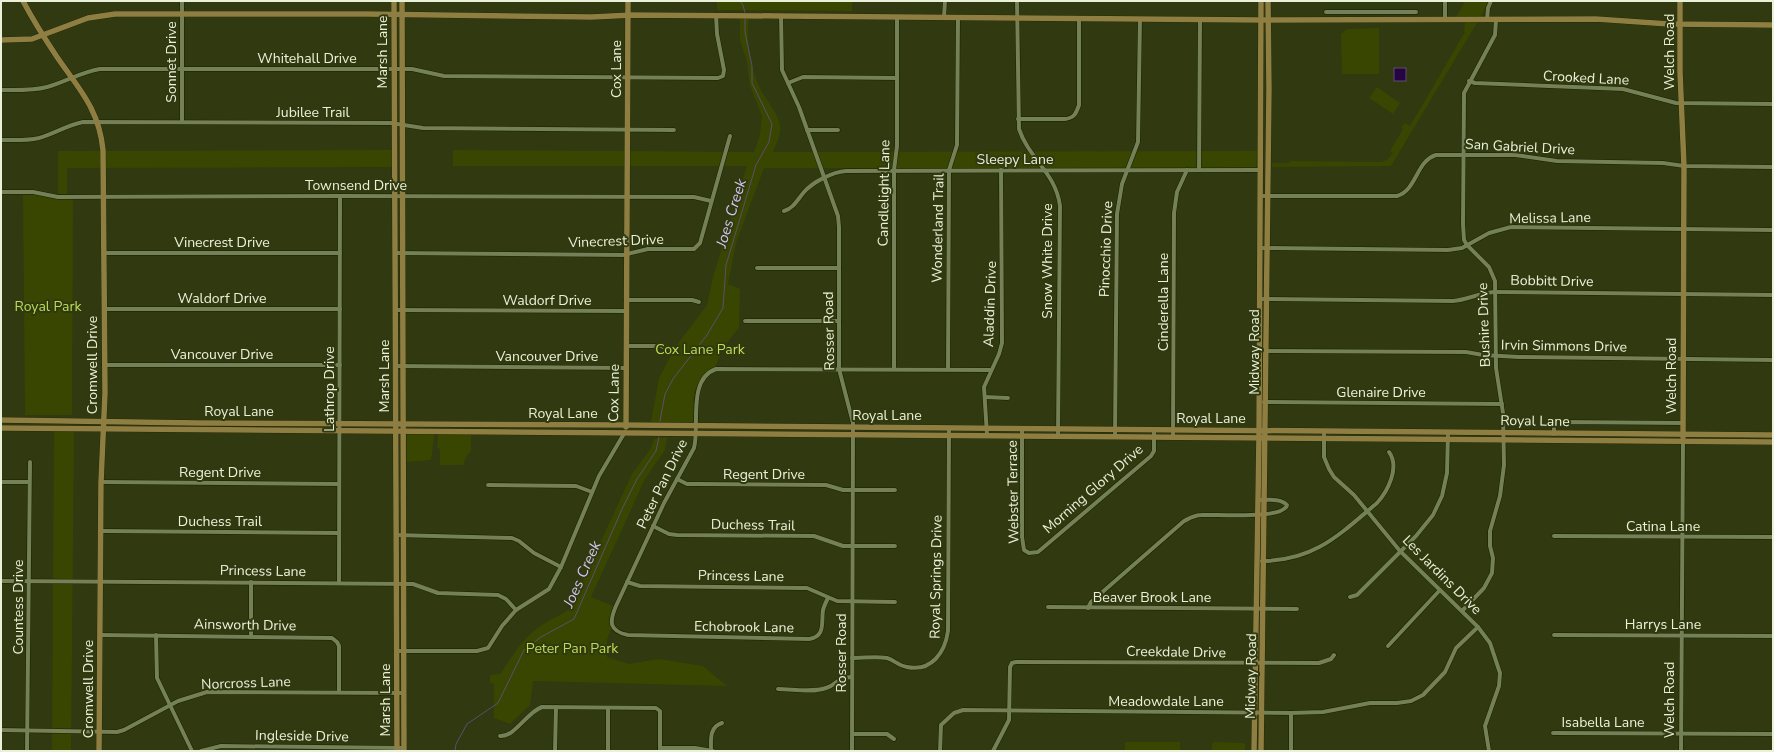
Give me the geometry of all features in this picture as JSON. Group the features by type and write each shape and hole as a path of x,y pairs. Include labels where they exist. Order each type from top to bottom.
{"main road":[{"name":"Cromwell Drive","path":"23,1 43,36 88,100 97,122 103,150 104,421 100,532 99,751"},
{"name":"Marsh Lane","path":"394,1 397,750"},
{"name":"Marsh Lane","path":"402,1 404,750"},
{"name":"Cox Lane","path":"625,432 628,1"},
{"name":"Midway Road","path":"1261,1 1260,196 1266,351 1266,402 1262,430"},
{"name":"Midway Road","path":"1263,248 1268,196 1268,1"},
{"name":"Welch Road","path":"1680,1 1681,103 1684,166 1683,442"},
{"path":"1,40 32,39 79,21 106,15 182,14 402,14 592,17 627,15 716,15 1261,20 1596,19 1681,24 1773,25"},
{"name":"Midway Road","path":"1261,751 1263,713 1265,500 1262,430 1259,402 1263,299"},
{"name":"Royal Lane","path":"1,420 199,423 404,423 1022,428 1115,432 1154,437 1173,433 1209,430 1448,432 1503,433 1554,437 1683,442 1773,442"},
{"path":"199,423 199,430"},
{"path":"485,424 485,431"},
{"path":"572,425 572,432"},
{"name":"Royal Lane","path":"1,428 1058,436 1154,430 1209,436 1262,438 1503,440 1554,437 1683,434 1773,435"},
{"path":"1209,430 1209,436"},
{"name":"Midway Road","path":"1254,751 1258,500 1262,438"},
{"path":"396,502 404,502"}],"street":[{"name":"Sonnet Drive","path":"182,1 182,122"},
{"path":"944,1 944,17"},
{"name":"Snow White Drive","path":"1017,1 1019,129 1022,139 1045,170 1056,188 1060,206 1058,436"},
{"path":"1445,1 1445,19"},
{"path":"1487,20 1487,11 1491,1"},
{"path":"1326,12 1416,12"},
{"path":"1344,12 1344,20"},
{"path":"1403,12 1403,20"},
{"name":"Whitehall Drive","path":"1,90 37,89 100,69 402,69 418,70 444,76 721,77 724,70 717,34 716,15"},
{"name":"Rosser Road","path":"781,16 781,65 807,130 838,216 839,369 853,427 852,751"},
{"name":"Candlelight Lane","path":"894,369 894,170 897,146 897,17"},
{"name":"Wonderland Trail","path":"948,369 949,170 957,145 958,17"},
{"path":"1018,119 1065,119 1071,118 1076,114 1079,106 1079,18"},
{"name":"Pinocchio Drive","path":"1115,432 1117,214 1120,192 1138,142 1140,19"},
{"path":"1199,170 1200,19"},
{"path":"1467,245 1463,233 1464,93 1469,81 1495,35 1496,20"},
{"path":"788,83 803,77 897,78"},
{"name":"Crooked Lane","path":"1469,81 1475,83 1623,89 1681,103 1773,104"},
{"name":"Jubilee Trail","path":"1,140 31,140 74,124 97,122 394,123 423,128 674,130"},
{"path":"807,130 838,130"},
{"name":"Vinecrest Drive","path":"396,253 627,254 644,250 694,249 700,243 730,136"},
{"name":"San Gabriel Drive","path":"1260,196 1397,196 1407,190 1426,159 1436,155 1515,155 1563,161 1663,163 1684,166 1773,167"},
{"name":"Aladdin Drive","path":"987,435 984,387 999,354 1002,343 1001,170"},
{"name":"Cinderella Lane","path":"1173,433 1174,213 1177,192 1186,170"},
{"name":"Sleepy Lane","path":"784,211 792,208 810,187 839,171 1261,170"},
{"name":"Townsend Drive","path":"1,192 33,192 58,197 694,197 712,201"},
{"name":"Lathrop Drive","path":"340,196 340,583"},
{"name":"Melissa Lane","path":"1263,248 1448,250 1462,248 1489,233 1511,227 1773,230"},
{"name":"Bushire Drive","path":"1462,611 1484,588 1492,574 1493,558 1490,546 1490,531 1502,484 1503,440 1502,404 1496,378 1495,281 1489,267 1467,245"},
{"name":"Vinecrest Drive","path":"104,253 340,252"},
{"path":"757,268 839,268"},
{"name":"Bobbitt Drive","path":"1263,299 1453,301 1467,300 1488,292 1773,295"},
{"path":"626,300 692,300 699,302"},
{"name":"Waldorf Drive","path":"104,309 340,309"},
{"name":"Waldorf Drive","path":"396,310 626,311"},
{"path":"745,321 839,321"},
{"path":"626,346 660,346 668,349"},
{"name":"Irvin Simmons Drive","path":"1260,351 1466,352 1483,356 1684,360 1773,360"},
{"name":"Vancouver Drive","path":"104,365 340,365"},
{"name":"Vancouver Drive","path":"396,366 626,368"},
{"name":"Peter Pan Drive","path":"628,635 617,631 613,625 612,618 653,526 694,448 697,394 705,376 713,370 991,370"},
{"path":"985,397 1008,398"},
{"name":"Glenaire Drive","path":"1259,402 1502,404"},
{"path":"1554,437 1554,427 1557,423 1562,422 1683,423"},
{"name":"Royal Springs Drive","path":"852,658 884,658 907,667 922,667 938,657 945,646 948,631 949,428"},
{"name":"Webster Terrace","path":"1022,428 1022,537 1024,550 1029,553"},
{"name":"Morning Glory Drive","path":"1029,553 1038,552 1151,456 1154,451 1154,430"},
{"name":"Cox Lane","path":"396,651 485,650 502,626 516,610 547,591 561,567 592,492 625,432"},
{"name":"Les Jardins Drive","path":"1324,432 1324,457 1334,477 1354,495 1400,551 1478,627 1490,643 1500,673 1499,686 1485,726 1489,750"},
{"path":"1350,597 1357,595 1424,527 1433,515 1442,496 1447,473 1448,432"},
{"name":"Welch Road","path":"1681,751 1683,442"},
{"path":"1257,560 1286,559 1311,552 1329,542 1367,511 1383,496 1390,482 1392,461 1389,452"},
{"name":"Countess Drive","path":"27,751 30,462"},
{"name":"Regent Drive","path":"677,478 687,484 826,485 838,489 895,490"},
{"path":"1,482 29,482"},
{"name":"Regent Drive","path":"101,482 339,484"},
{"path":"488,485 576,486 592,492"},
{"path":"1088,608 1091,602 1184,521 1200,515 1265,514 1285,510 1287,505 1284,502 1258,500"},
{"name":"Duchess Trail","path":"653,526 669,534 677,535 814,536 839,545 895,546"},
{"name":"Duchess Trail","path":"100,532 340,534"},
{"path":"396,535 404,534 436,537 512,538 519,541 534,554 561,567"},
{"name":"Catina Lane","path":"1554,536 1773,537"},
{"name":"Princess Lane","path":"1,581 404,584 418,585 438,593 498,594 506,599 516,610"},
{"path":"251,582 251,636"},
{"name":"Princess Lane","path":"627,582 640,586 807,588 837,601 895,602"},
{"path":"1388,646 1440,590"},
{"name":"Echobrook Lane","path":"628,635 814,638 822,631 823,608 828,598"},
{"name":"Beaver Brook Lane","path":"1048,607 1297,609"},
{"name":"Meadowdale Lane","path":"940,751 942,725 954,713 963,710 1291,713 1323,712 1370,702 1397,703 1411,700 1423,695 1445,672 1456,648 1478,627"},
{"name":"Ainsworth Drive","path":"100,635 329,637 335,639 339,646 338,692"},
{"path":"156,635 157,678 192,751"},
{"name":"Harrys Lane","path":"1554,635 1773,636"},
{"name":"Creekdale Drive","path":"1009,711 1010,668 1012,663 1016,662 1256,664 1319,663 1331,659 1334,655"},
{"path":"778,689 820,690 828,688 838,679 852,678"},
{"name":"Norcross Lane","path":"1,730 110,733 124,730 169,705 192,696 220,691 404,693"},
{"path":"556,707 556,751"},
{"path":"500,736 504,737 517,728 536,710 542,708 656,708 660,711 660,749 695,748 712,751 712,731 715,726 722,723"},
{"path":"608,708 608,751"},
{"path":"993,751 1007,726 1009,711"},
{"path":"1291,713 1292,751"},
{"name":"Isabella Lane","path":"1553,733 1773,734"},
{"path":"852,734 887,734 894,739"},
{"name":"Ingleside Drive","path":"201,751 221,746 404,750"}],"green space":[{"path":"717,1 852,1 852,11 717,10"},
{"path":"1465,1 1489,1 1480,18 1456,18"},
{"name":"Cox Lane Park","path":"740,19 749,19 748,44 753,70 759,86 774,110 780,125 779,135 773,152 1257,151 1256,168 764,168 736,243 728,284 740,289 739,328 725,345 715,367 707,371 695,391 693,398 693,422 651,422 659,378 676,346 707,305 713,277 747,166 453,166 453,150 754,152 760,135 762,116 750,86 747,62 740,40"},
{"path":"1478,21 1391,166 1272,167 1272,163 1289,163 1290,161 1381,162 1387,160 1393,153 1390,151 1403,129 1401,127 1405,123 1410,126 1465,32 1465,22"},
{"path":"1379,28 1379,74 1342,74 1341,34 1347,29"},
{"path":"1377,87 1400,103 1393,114 1369,98"},
{"path":"392,150 392,167 67,168 67,194 58,194 58,151"},
{"name":"Royal Park","path":"23,195 73,198 72,415 25,415"},
{"path":"54,431 74,431 71,751 52,751"},
{"path":"408,433 434,433 431,460 407,462"},
{"path":"438,434 471,434 471,451 466,457 463,465 440,465 440,449 437,448"},
{"name":"Peter Pan Park","path":"667,437 665,450 645,479 591,597 613,606 609,621 611,629 607,640 607,657 629,664 659,659 703,666 727,686 533,681 530,705 510,724 494,718 494,684 490,683 490,675 500,674 520,645 530,635 539,627 570,608 632,474 651,448 654,439"},
{"path":"1125,742 1180,742 1180,751 1125,751"},
{"path":"1214,742 1243,743 1245,744 1245,751 1212,751 1212,744"}],"shaded area":[{"path":"1394,68 1406,68 1406,81 1394,81"}],"waterway":[{"name":"Joes Creek","path":"740,1 743,5 745,13"},
{"name":"Joes Creek","path":"660,421 665,394 673,379 707,335 723,308 726,265 756,165 769,142 772,124 752,83 752,66 745,32 745,18"},
{"name":"Joes Creek","path":"455,751 456,744 467,724 498,703 524,650 541,637 574,619 623,507 637,479 656,451 659,437"}]}
